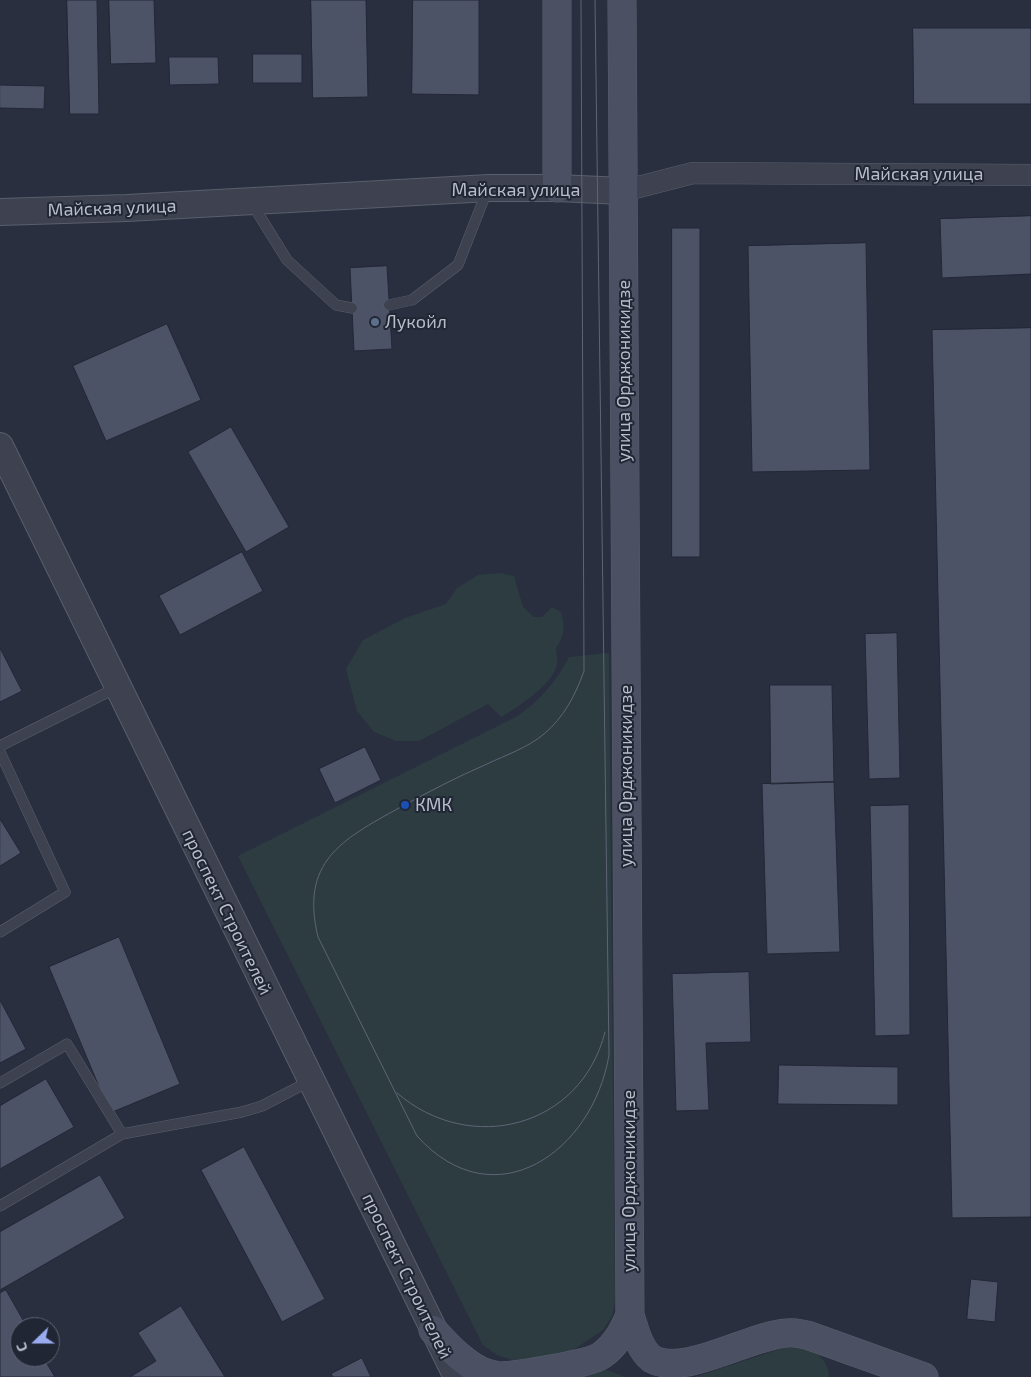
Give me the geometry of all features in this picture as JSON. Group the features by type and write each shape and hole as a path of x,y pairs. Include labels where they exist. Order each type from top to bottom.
{"main road":[{"path":"557,0 557,188"},
{"name":"улица Орджоникидзе","path":"433,1330 451,1349 469,1363 485,1372 500,1376 580,1363 600,1357 612,1346 622,1332 630,1315 622,0"},
{"path":"630,1315 639,1342 651,1359 668,1367 690,1364 769,1337 788,1333 807,1335 924,1377"}],"street":[{"name":"Майская улица","path":"0,212 127,208 489,188 557,188 623,191 693,173 1031,175"},
{"name":"проспект Строителей","path":"0,446 310,1081 457,1377"}],"lane":[{"path":"389,305 412,300 458,265 489,188"},
{"path":"250,201 287,260 336,306 352,308"},
{"path":"0,746 118,687"},
{"path":"0,752 65,892 0,932"},
{"path":"0,1083 67,1044 122,1134"},
{"path":"0,1206 122,1134 242,1112 262,1106 310,1081"}],"shaded area":[{"path":"500,573 514,576 523,607 534,617 542,617 552,607 561,612 563,631 556,648 557,664 549,680 534,695 501,717 488,704 419,741 396,741 374,732 357,711 346,669 363,640 405,618 446,604 457,588 478,575"},
{"path":"609,653 615,1302 612,1316 603,1330 567,1354 513,1360 497,1355 483,1345 238,856 518,716 547,690 569,657"},
{"path":"786,1347 801,1348 815,1353 825,1362 829,1377 695,1377"},
{"path":"593,1370 607,1370 625,1377 560,1377"}],"building":[{"path":"67,0 97,0 99,114 70,114"},
{"path":"109,0 154,0 156,63 111,64"},
{"path":"311,0 366,0 368,97 313,98"},
{"path":"413,0 479,0 479,95 412,94"},
{"path":"913,28 1031,28 1031,104 914,104"},
{"path":"253,54 302,54 302,83 253,83"},
{"path":"169,57 218,57 219,84 170,85"},
{"path":"0,85 45,86 44,109 0,108"},
{"path":"1031,216 1031,274 942,278 940,219"},
{"path":"672,228 700,228 700,557 672,557"},
{"path":"866,243 870,470 752,472 748,246"},
{"path":"387,266 392,349 354,351 350,268"},
{"path":"167,324 201,400 106,441 73,366"},
{"path":"1031,328 1031,1217 952,1218 932,330"},
{"path":"231,427 289,527 246,552 188,452"},
{"path":"242,552 263,591 180,635 159,596"},
{"path":"897,633 900,778 869,779 865,634"},
{"path":"0,648 22,691 0,702"},
{"path":"770,685 832,685 834,782 771,784"},
{"path":"365,747 381,780 335,803 319,769"},
{"path":"834,782 840,952 767,954 762,784"},
{"path":"909,805 910,1035 875,1036 870,806"},
{"path":"0,819 21,853 0,866"},
{"path":"119,937 180,1084 110,1113 49,967"},
{"path":"749,972 751,1042 706,1043 709,1110 676,1111 672,974"},
{"path":"0,1000 26,1049 0,1063"},
{"path":"779,1065 898,1067 898,1105 778,1104"},
{"path":"46,1079 74,1127 0,1169 0,1106"},
{"path":"244,1147 325,1299 282,1322 201,1170"},
{"path":"100,1175 125,1218 0,1290 0,1232"},
{"path":"971,1279 998,1282 995,1322 967,1319"},
{"path":"6,1290 21,1317 10,1317 10,1367 49,1367 55,1377 0,1377 0,1293"},
{"path":"181,1306 225,1377 130,1377 156,1361 138,1333"},
{"path":"362,1358 371,1377 333,1377 331,1374"}],"tram line":[{"path":"581,0 584,671 568,706 544,734 524,747 421,796 359,831 330,856 320,872 315,890 314,911 318,937 417,1136 447,1161 478,1173 508,1173 536,1164 562,1145 583,1120 599,1090 609,1055 595,0"},
{"path":"397,1093 426,1112 457,1124 489,1127 519,1122 548,1110 573,1091 592,1065 605,1032"}],"place":[{"name":"Лукойл","path":"375,322"},
{"name":"КМК","path":"405,805"}]}
